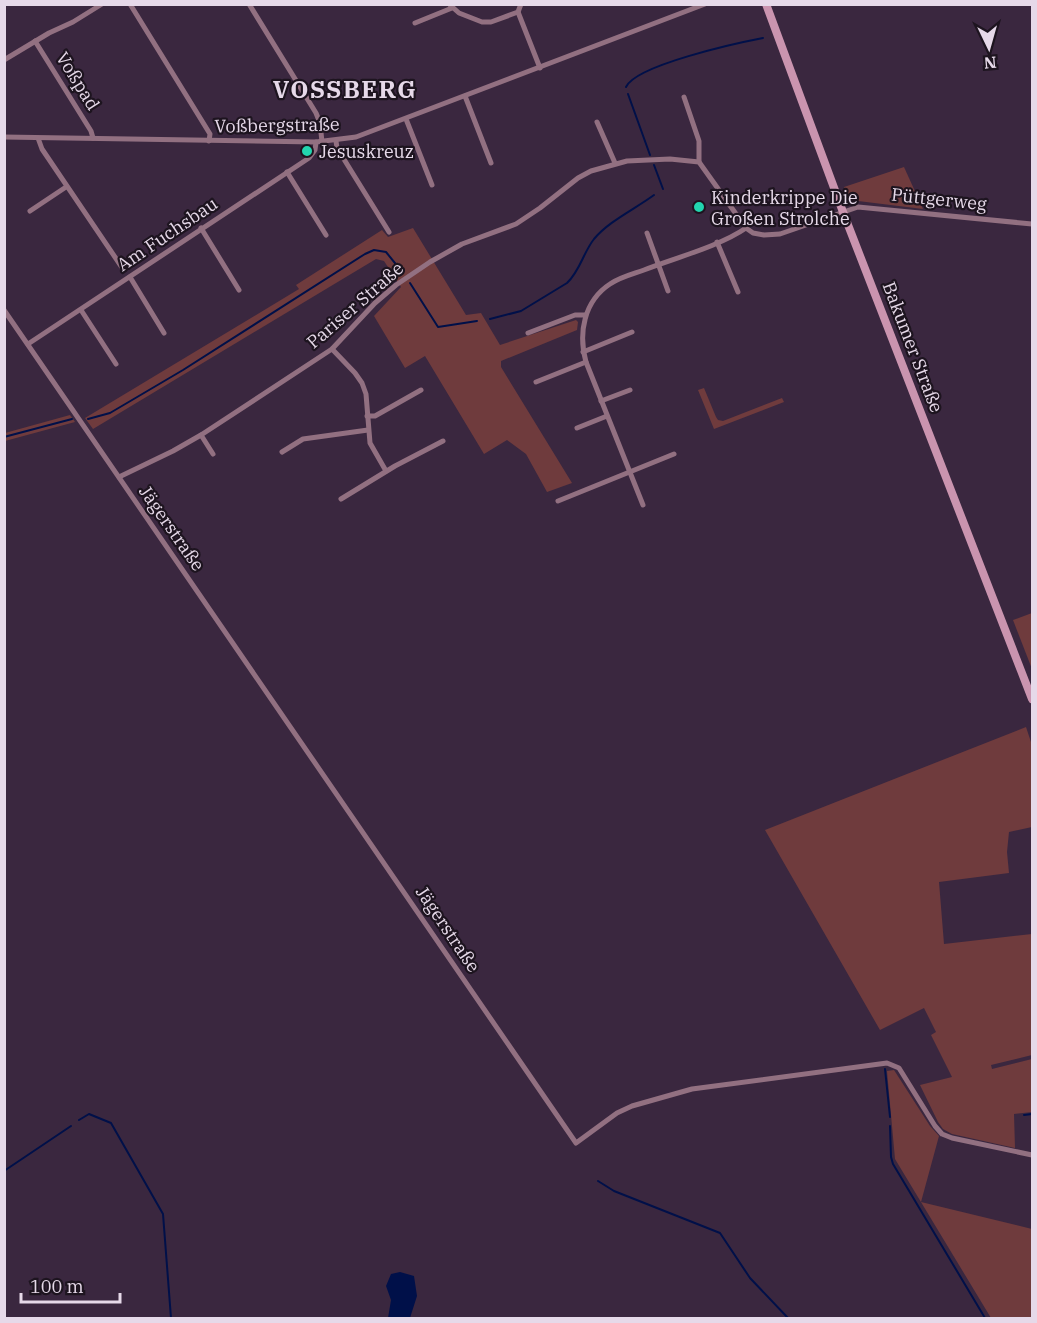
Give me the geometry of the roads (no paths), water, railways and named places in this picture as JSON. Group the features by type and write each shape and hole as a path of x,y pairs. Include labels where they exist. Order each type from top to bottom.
{"main road":[{"name":"Bakumer Straße","path":"766,4 843,212 884,312 1032,699"}],"street":[{"path":"4,60 102,4"},
{"path":"130,4 210,134 209,141"},
{"path":"249,4 316,113 321,123 319,142"},
{"path":"521,4 518,12 540,68"},
{"path":"680,4 683,13"},
{"name":"Voßbergstraße","path":"4,137 336,141 356,137 406,119 705,4"},
{"path":"415,23 450,7 486,23 518,12"},
{"name":"Voßpad","path":"35,41 91,131 93,138"},
{"path":"465,96 491,163"},
{"path":"684,97 699,141 699,162 753,233 780,234 843,212"},
{"path":"406,119 432,185"},
{"path":"597,122 615,164"},
{"path":"38,138 42,149 66,187 121,266"},
{"path":"336,141 337,148 388,232"},
{"name":"Am Fuchsbau","path":"28,344 309,158 319,142"},
{"name":"Pariser Straße","path":"119,477 173,452 332,349 375,303 396,285 430,262 462,244 516,224 578,178 591,171 615,164 646,159 699,162"},
{"path":"287,172 326,235"},
{"path":"30,212 66,187"},
{"name":"Püttgerweg","path":"843,212 858,207 869,207 1032,224"},
{"path":"201,228 239,290"},
{"path":"643,505 586,362 582,330 585,315 594,300 609,284 747,228"},
{"path":"647,233 669,291"},
{"path":"717,242 738,292"},
{"path":"130,277 164,333"},
{"name":"Jägerstraße","path":"4,310 576,1143 617,1113 692,1089 887,1063 899,1068 934,1126 942,1134 1032,1155"},
{"path":"81,310 116,364"},
{"path":"528,333 575,315 585,315"},
{"path":"583,352 632,332"},
{"path":"332,349 362,382 366,394 370,443 386,471"},
{"path":"536,381 586,362"},
{"path":"367,416 375,416 421,390"},
{"path":"602,401 630,390"},
{"path":"577,428 607,416"},
{"path":"282,452 303,439 368,430"},
{"path":"201,435 213,454"},
{"path":"341,499 386,471 442,441"},
{"path":"558,501 674,454"}],"waterway":[{"path":"626,87 634,79 667,63 763,38"},
{"path":"628,94 650,155"},
{"path":"654,165 663,189"},
{"path":"490,319 521,311 567,283 594,239 615,221 654,195"},
{"path":"88,419 110,413 183,370 365,254 374,250 386,252 403,273"},
{"path":"410,283 438,327 477,321"},
{"path":"4,437 72,419"},
{"path":"885,1069 890,1117"},
{"path":"79,1120 89,1114 111,1123 163,1214 171,1318"},
{"path":"1024,1115 1032,1114"},
{"path":"4,1171 71,1126"},
{"path":"890,1126 893,1164 985,1318"},
{"path":"598,1181 614,1191 720,1233 750,1278 788,1318"}],"place":[{"name":"Jesuskreuz","path":"307,151"},
{"name":"Kinderkrippe Die Großen Strolche","path":"699,207"}],"district":[{"name":"VOSSBERG","path":"345,89"}]}
